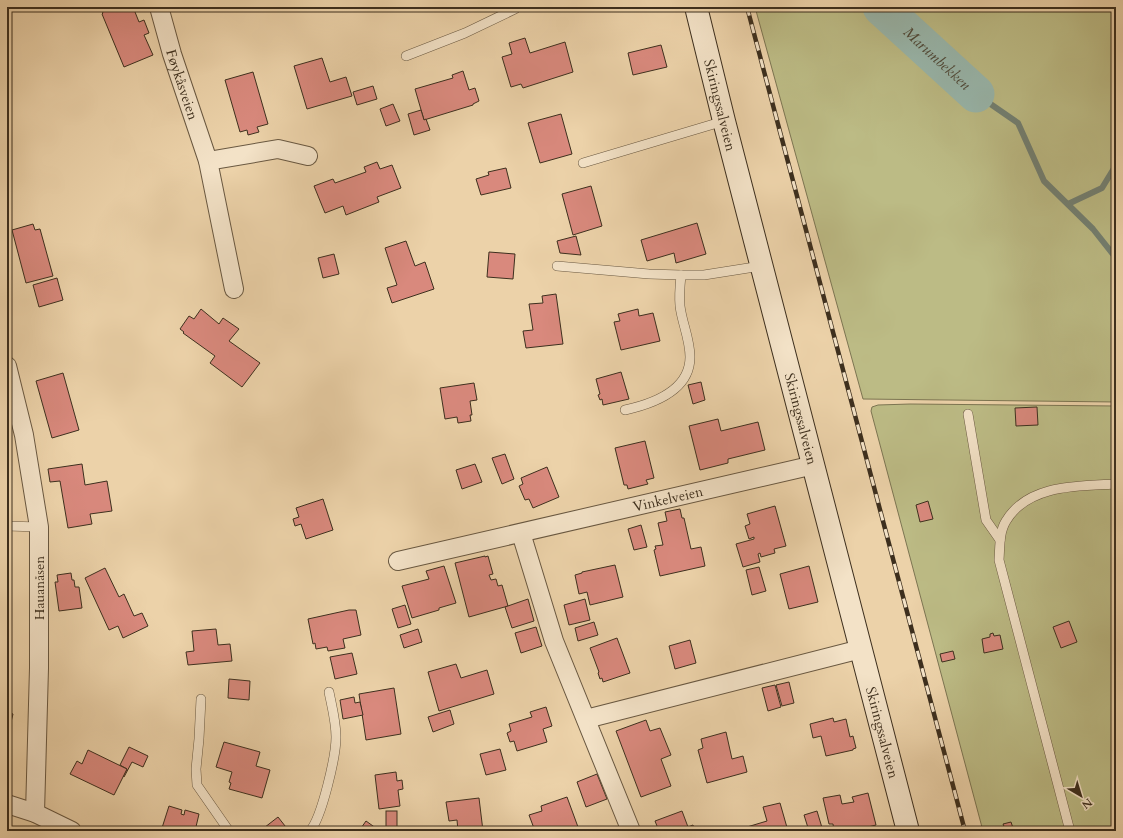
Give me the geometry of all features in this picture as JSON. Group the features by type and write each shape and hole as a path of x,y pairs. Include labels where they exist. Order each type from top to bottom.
{"main road":[{"name":"Skiringssalveien","path":"696,7 761,266 908,831"}],"street":[{"name":"Føykåsveien","path":"159,7 172,54 208,161 234,289"},
{"path":"208,161 278,150 308,156"},
{"name":"Hauanåsen","path":"7,366 24,435 39,527 39,668 34,813"},
{"name":"Vinkelveien","path":"398,561 814,465"},
{"path":"522,532 554,641 632,831"},
{"path":"586,719 861,649"},
{"path":"7,804 34,813 72,831"}],"lane":[{"path":"406,56 465,33 515,8"},
{"path":"582,163 724,121"},
{"path":"557,266 649,274 704,275 761,266"},
{"path":"625,410 666,396 677,387 686,375 689,367 690,356 680,306 681,275"},
{"path":"968,414 986,520 1000,540"},
{"path":"1070,831 999,560 1000,540 1006,521 1019,506 1034,496 1059,488 1116,484"},
{"path":"7,526 39,527"},
{"path":"310,831 320,811 334,753 336,738 329,692"},
{"path":"201,699 196,769 197,785 229,831"}],"shaded area":[{"path":"755,7 1116,7 1116,402 863,399"},
{"path":"878,405 1116,406 1116,831 983,831 871,411 872,407"}],"building":[{"path":"100,7 109,7 110,10 117,7 133,7 139,22 144,20 149,33 144,35 153,55 124,67"},
{"path":"525,38 530,53 565,42 573,72 523,88 521,84 511,87 502,57 512,54 509,43"},
{"path":"661,45 667,67 633,75 628,53"},
{"path":"322,58 330,82 346,77 352,96 307,109 294,66"},
{"path":"463,71 469,90 475,88 479,101 473,105 424,120 415,89 453,78 452,75"},
{"path":"253,72 268,124 257,127 259,132 248,135 247,130 240,132 225,80"},
{"path":"373,86 377,99 357,105 353,92"},
{"path":"393,104 400,121 386,126 380,109"},
{"path":"421,110 424,120 426,119 430,130 414,135 408,114"},
{"path":"561,114 572,154 540,163 528,123"},
{"path":"377,162 380,169 392,165 401,188 377,197 379,202 346,215 343,206 325,213 314,186 333,179 335,183 366,172 364,167"},
{"path":"506,168 511,188 481,195 476,179 489,175 488,172"},
{"path":"591,186 602,226 573,235 562,194"},
{"path":"697,223 706,254 676,263 674,253 647,261 641,240"},
{"path":"33,224 35,230 40,229 53,276 26,283 12,230"},
{"path":"576,236 581,255 560,253 557,241"},
{"path":"406,241 415,266 425,262 434,289 392,303 387,288 397,285 385,248"},
{"path":"489,252 515,254 513,279 487,277"},
{"path":"334,254 339,274 323,278 318,258"},
{"path":"57,278 63,300 39,307 33,285"},
{"path":"556,294 563,344 526,348 523,331 533,330 529,304 543,303 542,296"},
{"path":"201,309 219,324 223,318 239,329 229,341 260,363 242,387 210,363 215,356 183,333 184,332 180,329 189,316 194,319"},
{"path":"638,309 639,316 653,313 660,341 621,350 614,322 620,321 618,314"},
{"path":"621,372 629,399 603,405 602,399 600,400 598,395 600,394 596,379"},
{"path":"63,373 79,430 52,438 36,381"},
{"path":"701,382 705,400 693,404 688,385"},
{"path":"474,383 477,400 470,401 472,415 470,415 471,421 458,423 457,417 445,419 440,388"},
{"path":"1037,407 1038,425 1016,426 1015,408"},
{"path":"718,419 721,431 758,422 765,450 728,459 728,463 700,470 689,426"},
{"path":"645,441 654,478 646,480 648,484 628,489 627,485 624,485 615,448"},
{"path":"505,454 514,479 502,484 492,458"},
{"path":"82,464 85,485 107,481 112,511 90,514 92,524 68,528 60,481 50,482 48,469"},
{"path":"475,464 482,482 462,489 456,470"},
{"path":"547,467 559,497 533,508 529,499 525,500 519,486 523,484 521,478"},
{"path":"323,499 333,530 306,539 301,524 295,526 293,519 299,517 296,508"},
{"path":"928,501 933,519 920,522 916,505"},
{"path":"775,506 786,546 774,549 775,553 761,557 760,553 758,554 760,562 743,567 736,544 754,539 754,537 749,539 745,526 750,524 747,514"},
{"path":"680,509 682,518 684,518 691,549 701,547 705,566 660,576 654,550 656,549 655,546 663,545 658,523 667,521 665,512"},
{"path":"641,525 647,547 634,550 628,529"},
{"path":"488,556 493,574 489,575 491,580 496,579 498,586 502,585 508,606 469,617 455,563"},
{"path":"615,565 623,597 590,605 587,592 579,594 575,575 582,572"},
{"path":"444,566 456,603 412,618 402,586 429,579 426,571"},
{"path":"809,566 818,602 789,609 780,574"},
{"path":"759,567 766,591 752,595 746,570"},
{"path":"105,568 119,597 124,594 134,616 142,613 148,626 123,638 118,626 109,630 85,578"},
{"path":"71,573 75,587 79,587 82,608 59,611 55,582 58,582 57,575"},
{"path":"528,599 534,621 512,628 505,607"},
{"path":"585,599 590,620 569,625 564,605"},
{"path":"405,605 411,624 398,628 392,609"},
{"path":"349,610 356,610 361,635 343,639 345,648 328,651 327,647 316,649 315,643 313,644 308,619"},
{"path":"1069,621 1077,642 1061,648 1053,627"},
{"path":"594,622 598,635 578,641 575,628"},
{"path":"536,627 542,646 521,653 515,633"},
{"path":"216,629 218,645 230,644 232,661 188,665 186,652 194,651 192,631"},
{"path":"418,629 422,642 404,648 400,635"},
{"path":"993,633 994,636 1000,635 1003,649 984,653 982,639 990,637 990,634"},
{"path":"617,638 630,673 603,682 602,678 600,679 590,648"},
{"path":"690,640 696,663 675,669 669,646"},
{"path":"953,651 955,659 942,662 940,654"},
{"path":"352,653 357,674 335,679 330,657"},
{"path":"456,664 461,678 487,670 494,694 439,711 428,672"},
{"path":"229,679 250,681 249,700 228,698"},
{"path":"789,682 794,703 782,706 776,685"},
{"path":"775,685 781,707 768,711 762,688"},
{"path":"394,688 401,734 366,740 359,694"},
{"path":"354,697 355,703 360,702 363,715 343,719 340,700"},
{"path":"546,707 552,726 543,729 547,742 517,751 514,741 510,742 507,733 511,731 509,724 532,717 530,712"},
{"path":"450,710 454,724 433,732 428,717"},
{"path":"7,712 13,714 7,738"},
{"path":"833,718 834,722 846,719 850,737 853,736 856,748 826,756 821,736 813,738 810,724"},
{"path":"646,720 650,731 660,728 671,755 661,759 671,786 641,797 616,731"},
{"path":"726,732 732,759 743,756 747,772 707,783 698,750 703,748 701,739"},
{"path":"224,742 260,752 256,766 270,770 262,798 229,789 231,783 229,782 232,772 216,767"},
{"path":"129,747 148,756 143,767 132,762 124,777 123,776 127,769 120,765"},
{"path":"500,749 506,770 486,775 480,754"},
{"path":"88,750 127,769 114,795 70,774 77,761 82,764"},
{"path":"396,772 397,781 402,780 403,789 398,790 400,806 379,809 375,775"},
{"path":"597,774 607,799 586,807 577,782"},
{"path":"868,793 876,825 852,831 834,831 833,824 829,824 823,798 840,795 842,804 854,802 852,797"},
{"path":"567,797 578,827 567,831 535,831 529,815 542,811 541,806"},
{"path":"479,798 483,831 458,831 457,820 449,821 446,802"},
{"path":"780,803 788,831 748,831 747,827 767,821 763,807"},
{"path":"169,806 182,810 181,814 184,815 185,810 199,814 195,831 161,831"},
{"path":"386,811 397,811 397,828 386,828"},
{"path":"682,811 688,827 693,825 695,831 659,831 655,821"},
{"path":"817,811 823,831 809,831 804,815"},
{"path":"278,817 289,831 260,831"},
{"path":"366,821 380,831 359,831"},
{"path":"1011,822 1014,831 1006,831 1003,824"}],"waterway":[{"name":"Marumbekken","path":"881,7 976,94"},
{"path":"976,94 1018,123 1044,181 1093,229 1116,258"},
{"path":"1068,204 1102,188 1116,165"}],"railway":[{"path":"747,7 965,831"}]}
